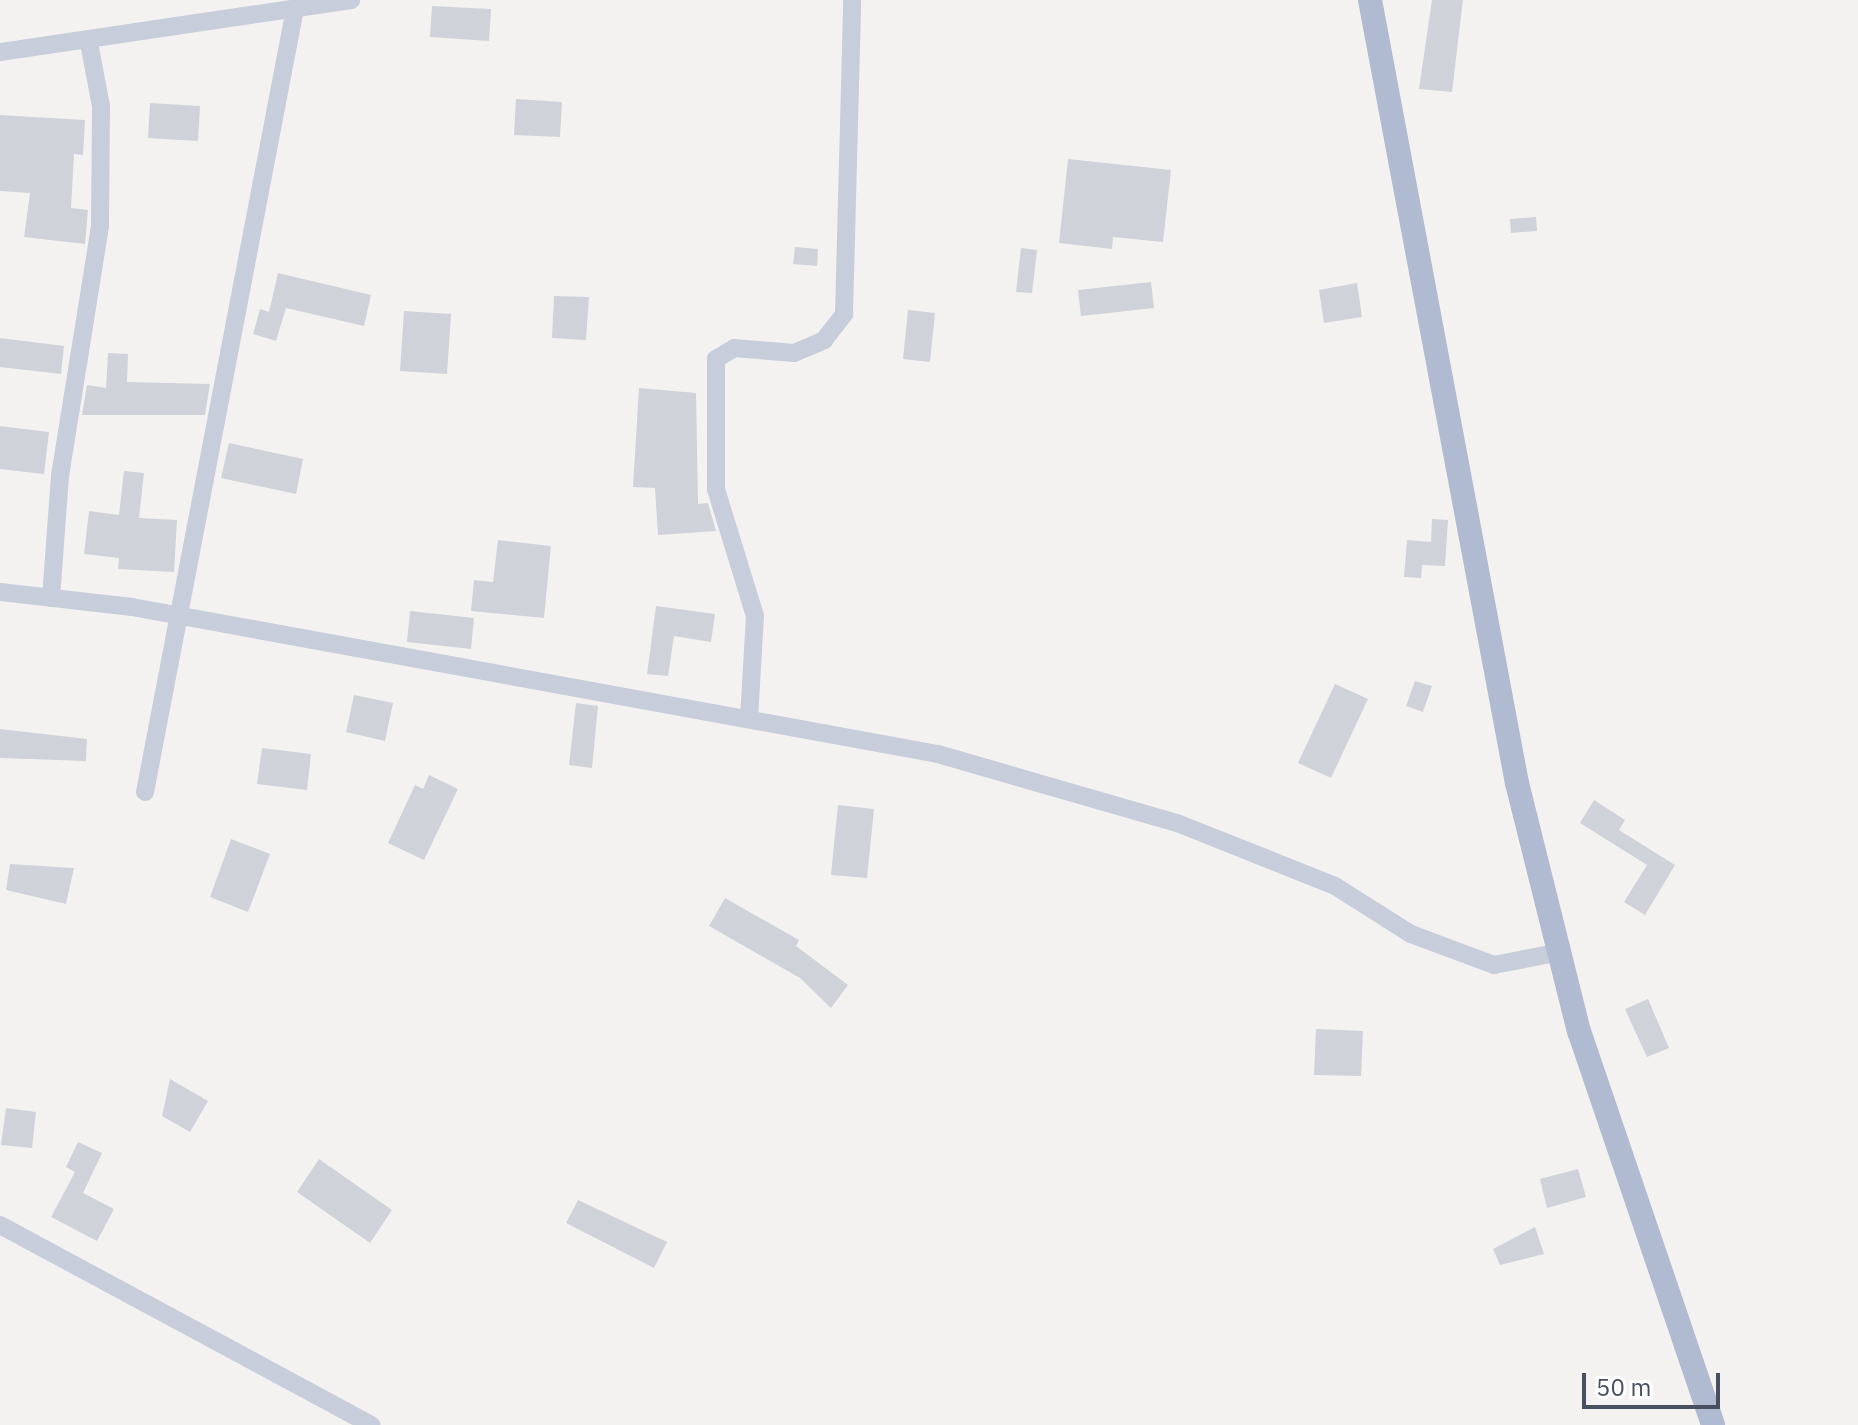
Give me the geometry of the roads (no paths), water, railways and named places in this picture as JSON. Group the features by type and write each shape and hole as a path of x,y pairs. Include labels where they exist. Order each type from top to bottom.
{"main road":[{"path":"1370,0 1517,783 1594,1075 1713,1425"}],"street":[{"path":"0,52 89,43 351,0"},
{"path":"749,719 755,616 716,489 716,359 734,348 794,353 824,340 844,314 852,0"},
{"path":"145,792 184,617 295,9"},
{"path":"51,598 60,476 100,226 101,106 89,43"},
{"path":"0,592 184,617 938,754 1177,823 1335,886 1411,934 1494,965 1560,952"},
{"path":"0,1225 372,1425"}]}
